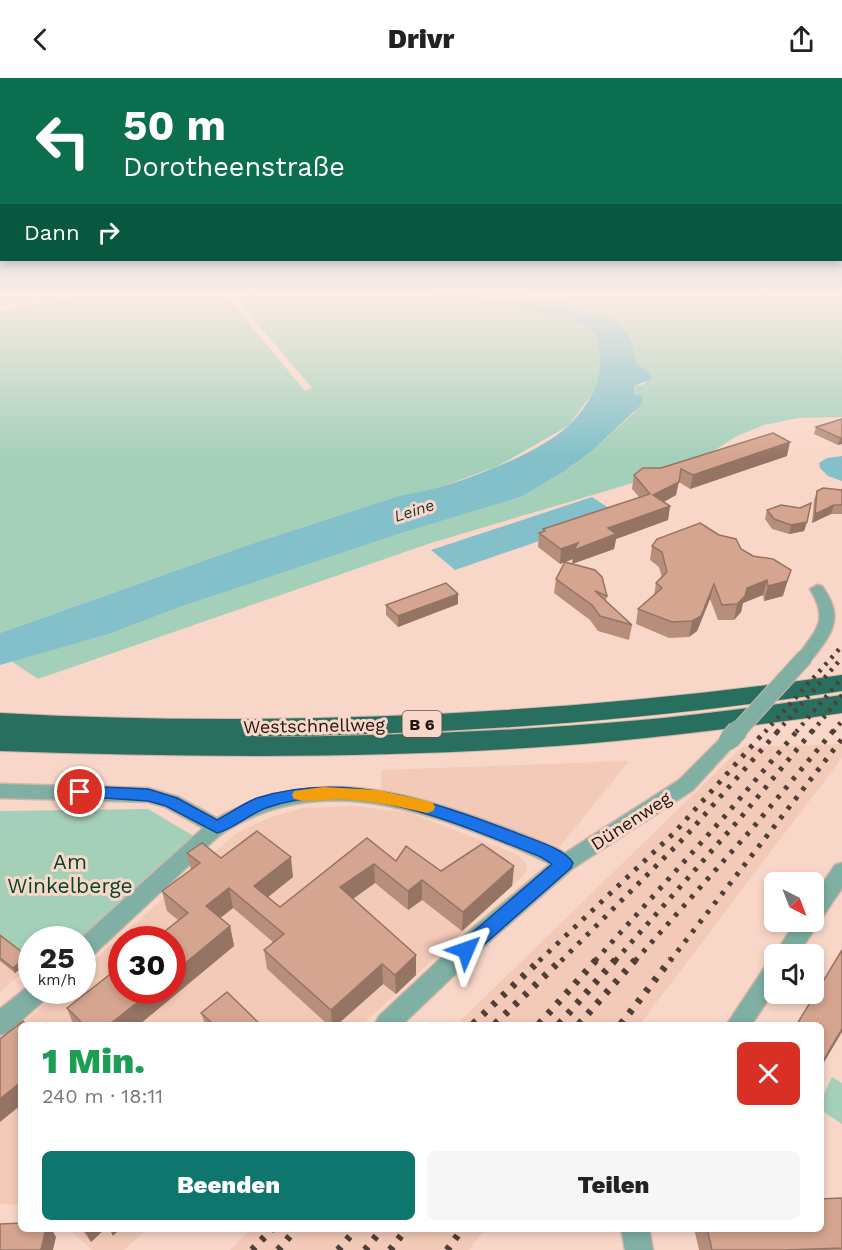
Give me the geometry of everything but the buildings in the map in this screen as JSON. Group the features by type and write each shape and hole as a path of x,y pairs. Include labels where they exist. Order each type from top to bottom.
{"highway":[{"name":"Westschnellweg","path":"0,722 236,728 368,726 501,720 631,711 733,700 842,683"},
{"name":"Westschnellweg","path":"0,741 234,747 370,746 506,740 763,717 842,704"}],"street":[{"name":"Dünenweg","path":"389,1022 481,935 565,863 686,785 824,635 828,623 828,609 817,589"},
{"path":"0,791 120,792 148,795 172,802 217,827"},
{"path":"96,938 217,827 260,803 294,795 323,793 378,795 442,811 547,852 565,863"},
{"path":"824,898 842,871"},
{"path":"740,1022 764,987"},
{"path":"0,1024 24,1004"},
{"path":"636,1232 639,1250"}],"shaded area":[{"path":"842,744 842,758 642,1022 459,1022 742,747"},
{"path":"629,761 555,853 380,793 382,770"},
{"path":"354,806 409,813 434,822 516,854 526,863 527,869 523,876 365,1022 24,1022 44,1004 96,1004 96,958 108,948 108,1004 186,1004 186,926 132,926 235,834 268,818 303,808"},
{"path":"0,938 18,952 18,976 0,992"},
{"path":"18,1028 18,1205 0,1204 0,1044"},
{"path":"72,1232 144,1232 124,1250 92,1250"},
{"path":"247,1232 483,1232 469,1250 230,1250"}],"green space":[{"path":"0,349 270,349 305,391 312,388 278,349 600,349 600,377 592,394 568,426 498,466 424,493 402,495 251,544 0,633"},
{"path":"634,349 842,349 842,417 798,418 764,425 737,436 690,466 431,543 38,679 11,661 109,634 180,607 402,533 521,497 563,472 592,451 635,412 634,386 645,384 648,371 637,364"},
{"name":"Am Winkelberge","path":"148,809 202,841 96,928 18,926 18,953 0,938 0,811"},
{"path":"832,1077 842,1083 842,1124 824,1112 824,1094"}],"water":[{"name":"Leine","path":"599,349 633,349 637,364 648,371 652,379 634,386 634,394 643,396 642,404 592,451 563,472 521,497 402,533 180,607 109,634 0,665 0,633 251,544 402,495 441,487 513,460 554,437 568,426 591,397 598,380"},
{"path":"842,456 842,481 828,476 820,468 819,463 827,458"},
{"path":"592,497 618,514 455,570 431,550"}],"railway":[{"path":"765,732 842,646"},
{"path":"777,732 841,659"},
{"path":"796,732 842,678"},
{"path":"812,732 842,695"},
{"path":"833,732 842,721"},
{"path":"539,961 675,832 766,730"},
{"path":"561,961 685,837 779,730"},
{"path":"595,961 725,816 798,730"},
{"path":"615,961 737,822 813,730"},
{"path":"635,961 751,830 834,730"},
{"path":"670,961 842,739"},
{"path":"475,1022 541,959"},
{"path":"497,1022 562,959"},
{"path":"541,1022 597,959"},
{"path":"561,1022 616,959"},
{"path":"581,1022 636,959"},
{"path":"623,1022 671,959"},
{"path":"252,1250 269,1232"},
{"path":"278,1250 294,1232"},
{"path":"338,1250 354,1232"},
{"path":"365,1250 380,1232"},
{"path":"390,1250 404,1232"},
{"path":"447,1250 460,1232"}],"slow traffic":[{"path":"300,795 323,793 378,795 427,807"}],"route":[{"path":"80,792 148,795 172,802 217,827 260,803 294,795 323,793 378,795 442,811 547,852 565,863 466,950"}]}
